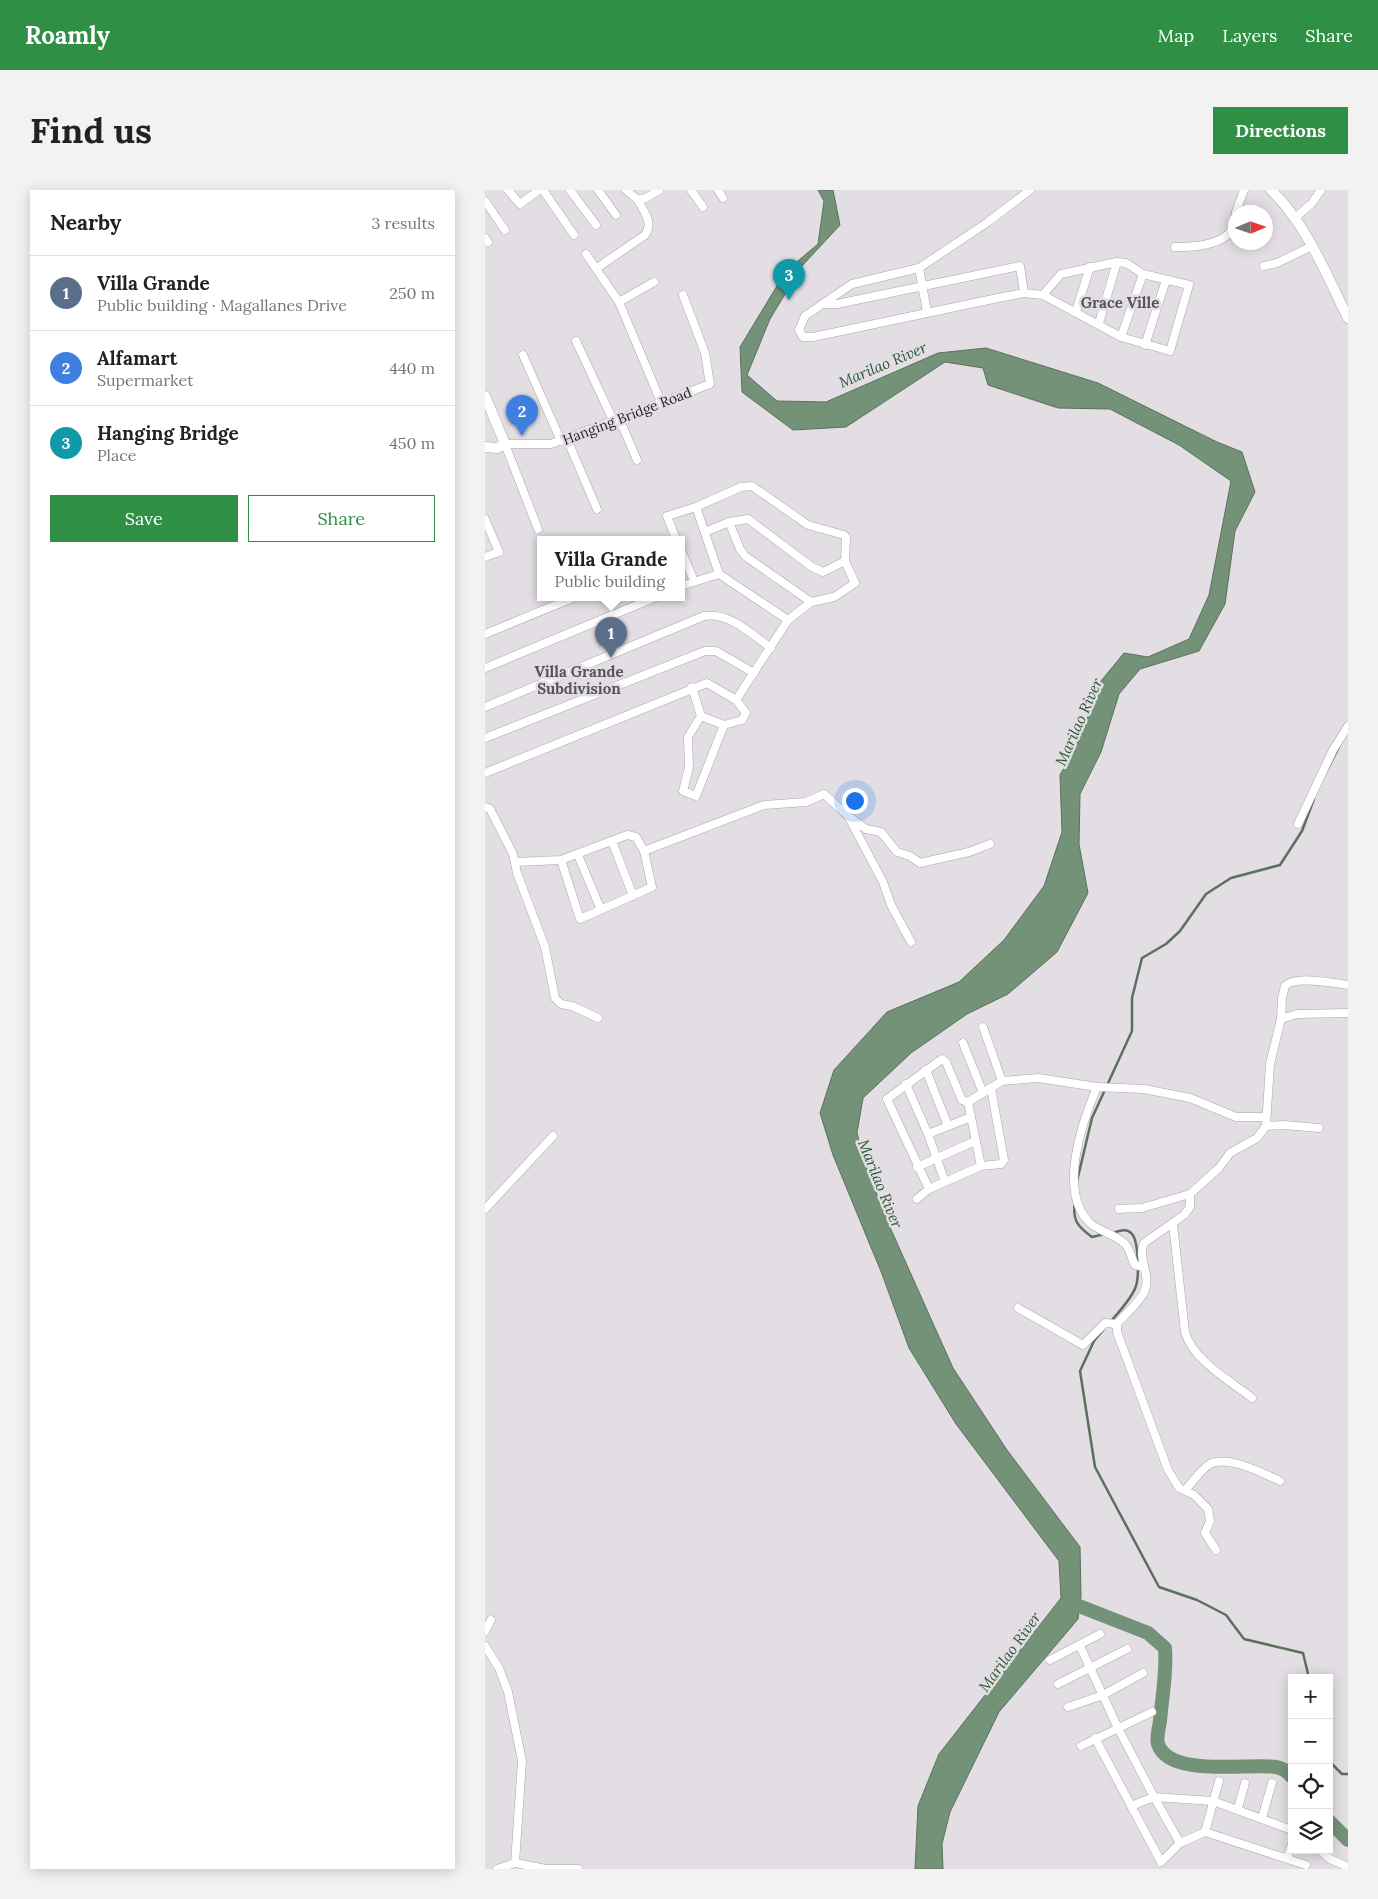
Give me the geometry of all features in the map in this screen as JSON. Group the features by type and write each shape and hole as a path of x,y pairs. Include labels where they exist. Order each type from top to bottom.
{"main road":[{"path":"1271,190 1295,218 1312,246 1348,318"},
{"path":"485,396 505,444"},
{"name":"Hanging Bridge Road","path":"485,447 497,448 505,444"}],"street":[{"path":"508,190 520,204 541,190 574,235"},
{"path":"570,190 596,225"},
{"path":"598,190 616,215"},
{"path":"597,268 645,235 649,229 649,221 638,200 626,190"},
{"path":"638,200 646,198 659,190"},
{"path":"691,190 703,207"},
{"path":"718,190 723,198"},
{"path":"1029,190 988,222 919,268 852,284 805,316 799,330 803,337 813,337 1024,293 1043,295 1076,311 1121,337 1170,352 1189,285 1143,274 1126,263 1117,262 1061,274 1043,295"},
{"path":"1238,205 1244,190"},
{"path":"1295,218 1312,203 1321,190"},
{"path":"485,201 505,230"},
{"path":"1175,247 1205,244 1225,236 1228,233"},
{"path":"1264,266 1277,263 1312,246"},
{"path":"587,254 619,302 661,402"},
{"path":"1099,324 1117,262"},
{"path":"823,304 837,304 1020,266 1024,293"},
{"path":"1076,311 1090,267"},
{"path":"919,268 927,312"},
{"path":"1121,337 1143,274"},
{"path":"1145,345 1165,280"},
{"path":"619,302 654,282"},
{"name":"Hanging Bridge Road","path":"505,444 542,446 564,440 710,384 705,353 683,295"},
{"path":"576,341 637,460"},
{"path":"523,355 597,510"},
{"path":"505,444 537,529"},
{"path":"676,536 667,516 696,507 741,487 752,486 808,526 844,535 846,543 845,561 855,579 853,586 835,597 811,602 788,620 736,700"},
{"path":"696,507 719,574 788,620"},
{"path":"485,519 499,552 485,557"},
{"path":"705,532 741,519 753,522 812,567 823,572 845,561"},
{"path":"729,522 740,549 745,556 811,602"},
{"path":"685,562 694,581"},
{"path":"685,584 719,574"},
{"path":"485,634 565,601"},
{"path":"485,668 646,601"},
{"path":"485,707 704,616 713,614 726,617 771,648"},
{"path":"485,738 705,650 716,651 754,673"},
{"path":"485,773 692,687 707,683 736,700 744,708 745,716 742,720 724,724 701,716"},
{"path":"692,687 701,716 688,737 689,767 683,791 696,796 724,724"},
{"path":"1298,824 1333,750 1348,726"},
{"path":"689,767 703,774"},
{"path":"644,852 764,805 806,802 825,794 848,816 866,829 881,832 897,852 909,856 920,863 969,852 990,844"},
{"path":"485,807 490,809 513,854 545,947 555,998 561,1004 572,1006 598,1018"},
{"path":"848,816 883,882 891,905 911,942"},
{"path":"515,862 561,860 632,835 641,844 652,887 579,919 561,860"},
{"path":"612,841 633,896"},
{"path":"578,855 601,910"},
{"path":"1119,1209 1142,1208 1190,1194 1219,1168 1230,1153 1257,1138 1266,1126 1265,1117 1271,1064 1281,1019 1282,998 1287,983 1311,981 1348,985"},
{"path":"1281,1019 1297,1014 1348,1013"},
{"path":"983,1027 1002,1081"},
{"path":"963,1043 983,1093"},
{"path":"929,1189 917,1167 887,1099 939,1060 945,1060 961,1100 968,1102 1002,1081 1038,1078 1102,1087 1144,1089 1190,1098 1221,1113 1236,1117 1265,1117"},
{"path":"926,1070 949,1126"},
{"path":"906,1084 928,1134 945,1182"},
{"path":"1102,1087 1088,1108 1076,1159 1073,1180 1075,1199 1090,1224 1121,1240 1127,1246 1135,1265 1144,1267"},
{"path":"917,1199 929,1189 981,1166 1004,1162 991,1088"},
{"path":"968,1102 981,1166"},
{"path":"928,1134 971,1117"},
{"path":"1266,1126 1285,1125 1319,1128"},
{"path":"485,1209 553,1136"},
{"path":"917,1167 975,1141"},
{"path":"1190,1194 1190,1207 1184,1215 1144,1243 1142,1249 1146,1279 1145,1290 1117,1324 1117,1332 1168,1470 1179,1488 1186,1489 1208,1509 1210,1520 1205,1533 1216,1550"},
{"path":"1173,1224 1185,1332 1188,1342 1207,1362 1251,1398"},
{"path":"1018,1308 1083,1345 1087,1344 1105,1323 1117,1324"},
{"path":"1186,1489 1207,1466 1215,1463 1237,1464 1280,1481"},
{"path":"485,1631 491,1620"},
{"path":"1051,1660 1100,1634"},
{"path":"485,1646 499,1668 508,1692 522,1761 515,1863"},
{"path":"1079,1646 1118,1728 1180,1843"},
{"path":"1059,1684 1127,1649"},
{"path":"1069,1708 1103,1695 1143,1673"},
{"path":"1081,1746 1152,1712"},
{"path":"1095,1738 1161,1862 1180,1843 1205,1832 1287,1858 1306,1866"},
{"path":"1205,1832 1219,1781"},
{"path":"1238,1808 1245,1783"},
{"path":"1262,1818 1272,1783"},
{"path":"1131,1806 1154,1796 1213,1801 1238,1808 1288,1828"},
{"path":"1287,1858 1288,1854"},
{"path":"1324,1854 1330,1859 1348,1867"},
{"path":"497,1869 515,1863 547,1869 578,1869"}],"shaded area":[{"path":"818,190 833,190 840,225 802,266 770,319 747,375 777,401 826,402 938,353 986,348 1098,383 1217,442 1242,452 1255,492 1235,531 1225,604 1199,651 1140,669 1119,694 1101,752 1080,794 1079,844 1088,893 1057,952 1008,994 967,1014 911,1053 863,1098 857,1133 865,1164 889,1225 953,1368 1007,1450 1080,1547 1081,1596 1078,1619 999,1712 950,1812 942,1844 943,1869 915,1869 918,1806 939,1754 1061,1598 1059,1561 956,1424 909,1348 882,1274 833,1155 820,1113 834,1070 887,1012 959,982 1004,940 1044,886 1062,832 1060,775 1081,736 1101,681 1124,653 1148,657 1189,639 1209,595 1231,481 1179,445 1110,409 1058,408 988,385 983,368 945,362 846,427 793,430 742,392 740,347 786,271 818,244 824,201"}],"waterway":[{"path":"1322,780 1339,747"},
{"path":"1077,1181 1092,1118 1132,1031 1132,998 1142,958 1166,944 1180,931 1206,894 1231,878 1280,865 1302,831 1314,799"},
{"path":"1075,1201 1074,1213 1079,1226 1092,1237 1105,1234"},
{"path":"1111,1321 1132,1295 1136,1286 1138,1267 1134,1237 1129,1231 1125,1230 1113,1233"},
{"path":"1104,1329 1094,1341 1080,1371 1095,1467 1159,1587 1197,1600 1226,1615 1244,1639 1303,1653 1308,1674"},
{"path":"1071,1593 1074,1604 1148,1633 1165,1648 1165,1676 1157,1739 1165,1755 1177,1761 1193,1765 1211,1767 1276,1767 1288,1773"},
{"path":"1332,1764 1342,1774 1348,1774"},
{"path":"1333,1825 1348,1840"}],"place":[{"name":"Hanging Bridge","path":"789,300"},
{"name":"Alfamart","path":"522,436"},
{"name":"Villa Grande","path":"611,658"}],"district":[{"name":"Grace Ville","path":"1120,303"},
{"name":"Villa Grande Subdivision","path":"579,680"}],"water label":[{"name":"Marilao River","path":"883,365"},
{"name":"Marilao River","path":"1079,722"},
{"name":"Marilao River","path":"880,1184"},
{"name":"Marilao River","path":"1010,1652"}]}
